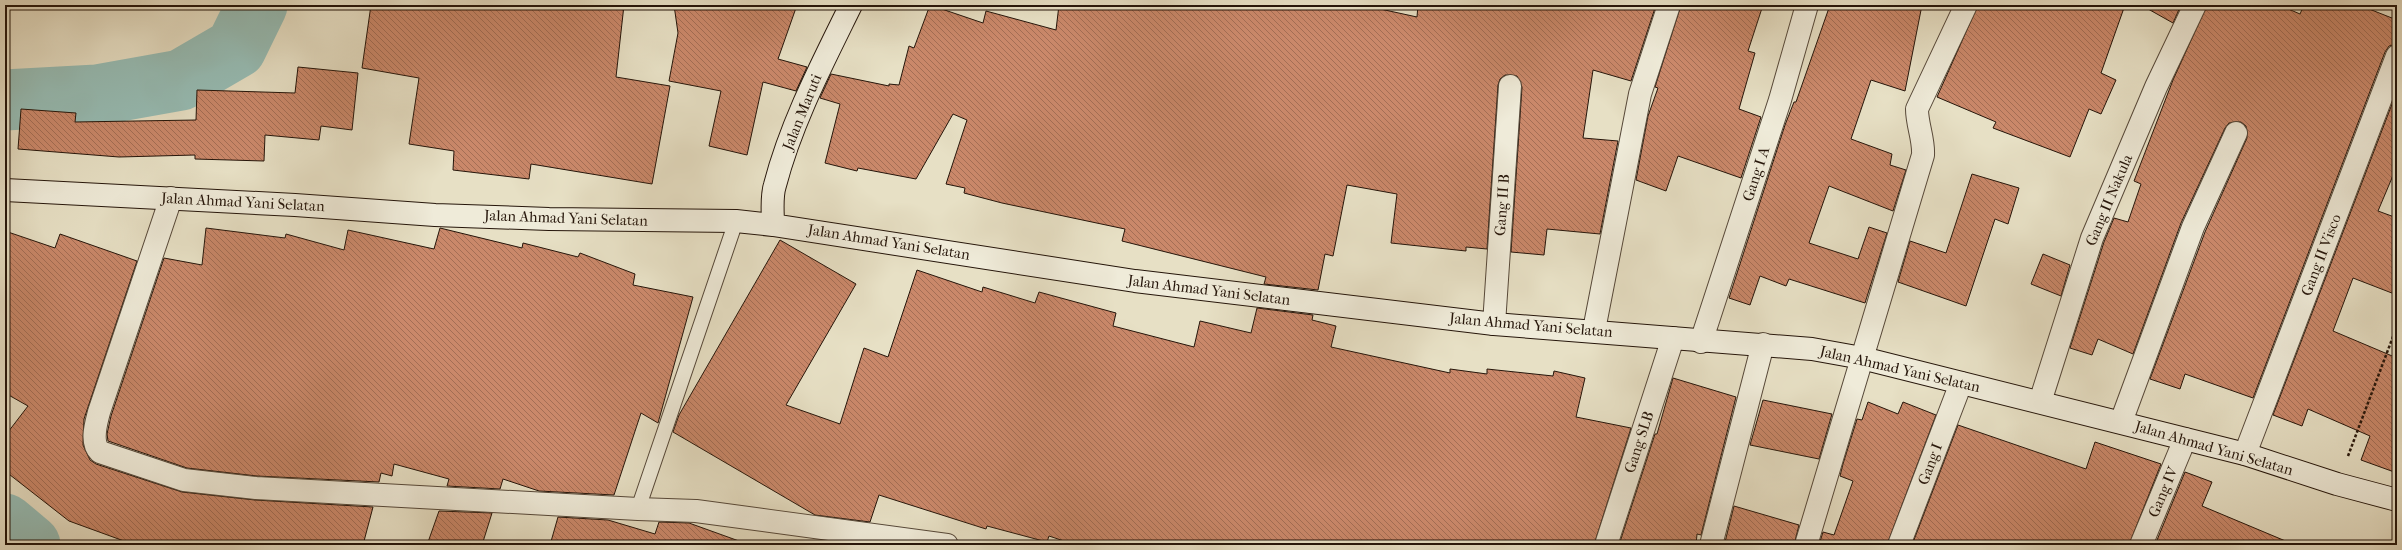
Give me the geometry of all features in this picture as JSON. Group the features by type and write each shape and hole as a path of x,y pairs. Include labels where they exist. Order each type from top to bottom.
{"street":[{"name":"Jalan Maruti","path":"773,225 774,186 781,165 811,86 851,5"},
{"path":"1594,330 1640,94 1669,5"},
{"name":"Gang I A","path":"1701,342 1780,100 1807,5"},
{"path":"1806,545 1923,155 1924,144 1917,122 1917,110 1966,5"},
{"name":"Gang II Nakula","path":"2040,402 2092,238 2156,87 2195,5"},
{"name":"Gang II Visco","path":"2245,454 2397,56"},
{"name":"Gang II B","path":"1494,324 1510,86"},
{"path":"2120,422 2193,227 2236,133"},
{"name":"Jalan Ahmad Yani Selatan","path":"5,190 171,198 434,215 549,219 736,222 773,225 1135,281 1494,324 1594,330 1701,342 1763,344 1812,349 1862,358 2245,454 2337,484 2397,500"},
{"path":"171,198 99,412 94,438 96,448 100,452 117,460 191,481 256,488 696,511 947,545"},
{"name":"Gang SLB","path":"1606,545 1673,338"},
{"path":"1711,545 1763,344"},
{"name":"Gang I","path":"1899,545 1961,383"},
{"name":"Gang IV","path":"2141,545 2185,439"}],"lane":[{"path":"638,509 736,222"}],"path":[{"path":"2337,484 2397,326"}],"building":[{"path":"371,5 624,5 616,77 670,86 652,184 531,164 529,179 453,170 454,151 409,144 419,78 362,68"},
{"path":"674,5 797,5 778,59 807,67 796,91 763,82 747,155 709,146 721,91 669,81 678,33"},
{"path":"930,5 983,23 986,11 1056,30 1059,5 1362,5 1417,17 1418,5 1656,5 1631,81 1593,70 1583,138 1618,141 1600,234 1547,229 1544,255 1511,252 1522,87 1517,76 1505,75 1500,79 1498,85 1487,249 1466,247 1466,251 1391,243 1397,194 1347,185 1333,256 1325,254 1318,290 1264,284 1266,277 1122,241 1125,229 1002,203 964,193 965,188 946,184 967,120 953,114 916,179 858,168 857,171 825,163 840,104 820,98 831,74 889,86 889,84 899,85 909,46 914,48"},
{"path":"1681,5 1763,5 1748,51 1755,53 1739,109 1761,117 1741,178 1678,156 1666,191 1636,180 1648,116 1658,88 1655,87"},
{"path":"1830,5 1922,5 1905,91 1871,80 1851,139 1892,154 1890,165 1906,170 1893,211 1829,186 1809,243 1858,259 1869,227 1887,233 1865,303 1789,279 1786,286 1760,276 1750,305 1729,298 1785,125 1794,102 1796,102"},
{"path":"1978,5 2125,5 2101,73 2116,80 2101,114 2089,109 2070,157 1993,128 1996,122 1937,97"},
{"path":"2141,5 2181,5 2173,23"},
{"path":"2207,5 2279,5 2300,14 2304,5 2359,5 2397,20 2397,44 2389,46 2385,52 2253,398 2185,374 2180,389 2150,379 2205,232 2247,138 2246,126 2241,122 2229,123 2225,128 2181,223 2133,354 2098,339 2092,355 2070,348 2104,242 2114,218 2128,222 2141,184 2134,181 2173,80"},
{"path":"298,67 358,73 352,130 321,126 319,140 265,135 264,161 195,159 195,155 119,157 18,149 21,109 76,113 75,122 196,120 197,90 295,93"},
{"path":"2397,91 2397,166 2378,211 2397,218 2397,295 2353,278 2333,331 2397,358 2397,473 2361,460 2370,436 2308,409 2302,426 2273,415"},
{"path":"1972,174 2019,188 2008,224 1995,219 1966,306 1898,282 1910,241 1946,253"},
{"path":"206,228 285,238 286,234 344,250 348,230 434,249 440,228 522,248 523,243 578,257 580,253 635,274 633,285 693,297 658,423 641,413 614,495 539,491 503,479 500,489 447,486 449,479 394,464 392,476 381,473 379,482 257,476 187,468 108,441 107,434 111,416 164,258 202,265"},
{"path":"5,231 55,248 60,234 137,261 84,419 83,445 90,460 96,464 182,492 255,500 373,507 363,545 135,545 69,521 5,471 5,436 28,406 5,393"},
{"path":"780,240 856,284 786,405 840,424 864,348 888,357 917,270 982,292 983,287 1035,303 1039,292 1116,313 1113,326 1194,347 1200,321 1251,333 1257,308 1313,315 1312,320 1336,326 1331,347 1450,373 1450,369 1487,374 1487,369 1553,376 1554,371 1585,378 1576,417 1631,428 1594,545 1076,545 1049,536 1047,542 987,526 986,529 879,495 870,522 815,515 673,432 679,415"},
{"path":"2043,254 2070,265 2061,296 2031,284"},
{"path":"1673,378 1736,397 1701,535 1697,534 1696,545 1619,545 1655,434 1657,434"},
{"path":"1763,400 1832,414 1819,459 1750,445"},
{"path":"1868,402 1898,414 1903,402 1936,415 1887,545 1819,545 1823,532 1834,535 1853,481 1840,476 1857,419 1862,420"},
{"path":"1958,425 2086,469 2095,442 2161,464 2129,545 1912,545"},
{"path":"2185,472 2212,482 2202,506 2295,545 2155,545"},
{"path":"1734,506 1799,525 1794,545 1735,545 1725,542"},
{"path":"439,511 492,513 482,545 427,545"},
{"path":"558,517 608,520 655,534 659,522 689,523 739,541 739,545 550,545"}],"waterway":[{"path":"5,100 97,95 181,80 236,48 257,5"},
{"path":"5,524 30,545"}]}
